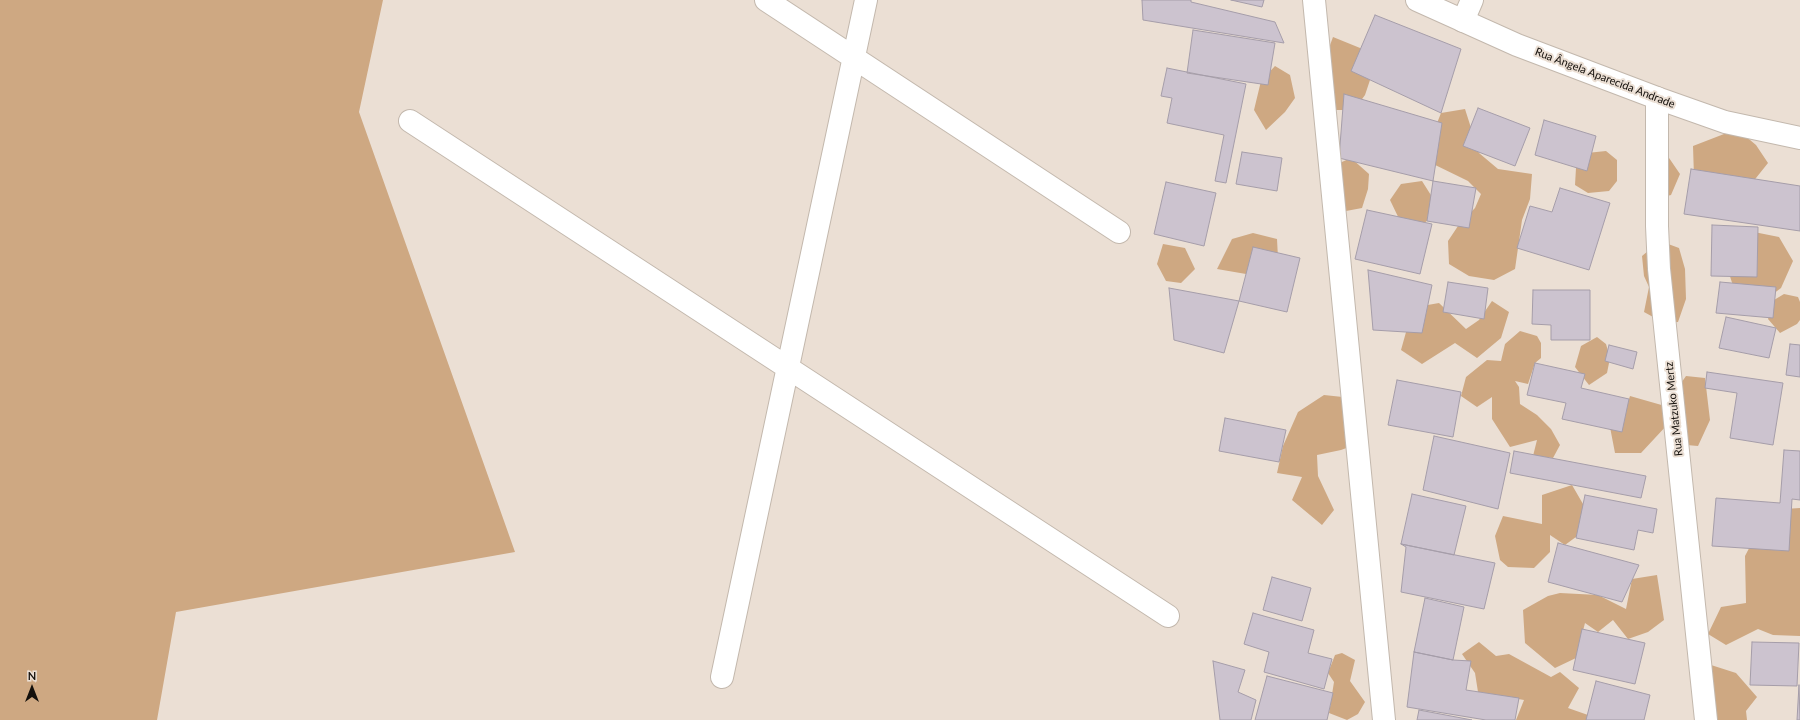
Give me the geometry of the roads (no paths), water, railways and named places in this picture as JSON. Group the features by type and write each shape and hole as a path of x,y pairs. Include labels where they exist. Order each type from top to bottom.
{"street":[{"path":"766,0 1119,232"},
{"path":"722,677 866,0"},
{"path":"1314,0 1384,720"},
{"name":"Rua Ângela Aparecida Andrade","path":"1417,0 1517,45 1656,98 1726,122 1800,138"},
{"path":"1463,21 1472,0"},
{"name":"Rua Matzuko Mertz","path":"1656,98 1656,226 1659,269 1706,720"},
{"path":"410,122 788,370 1168,616"}]}
